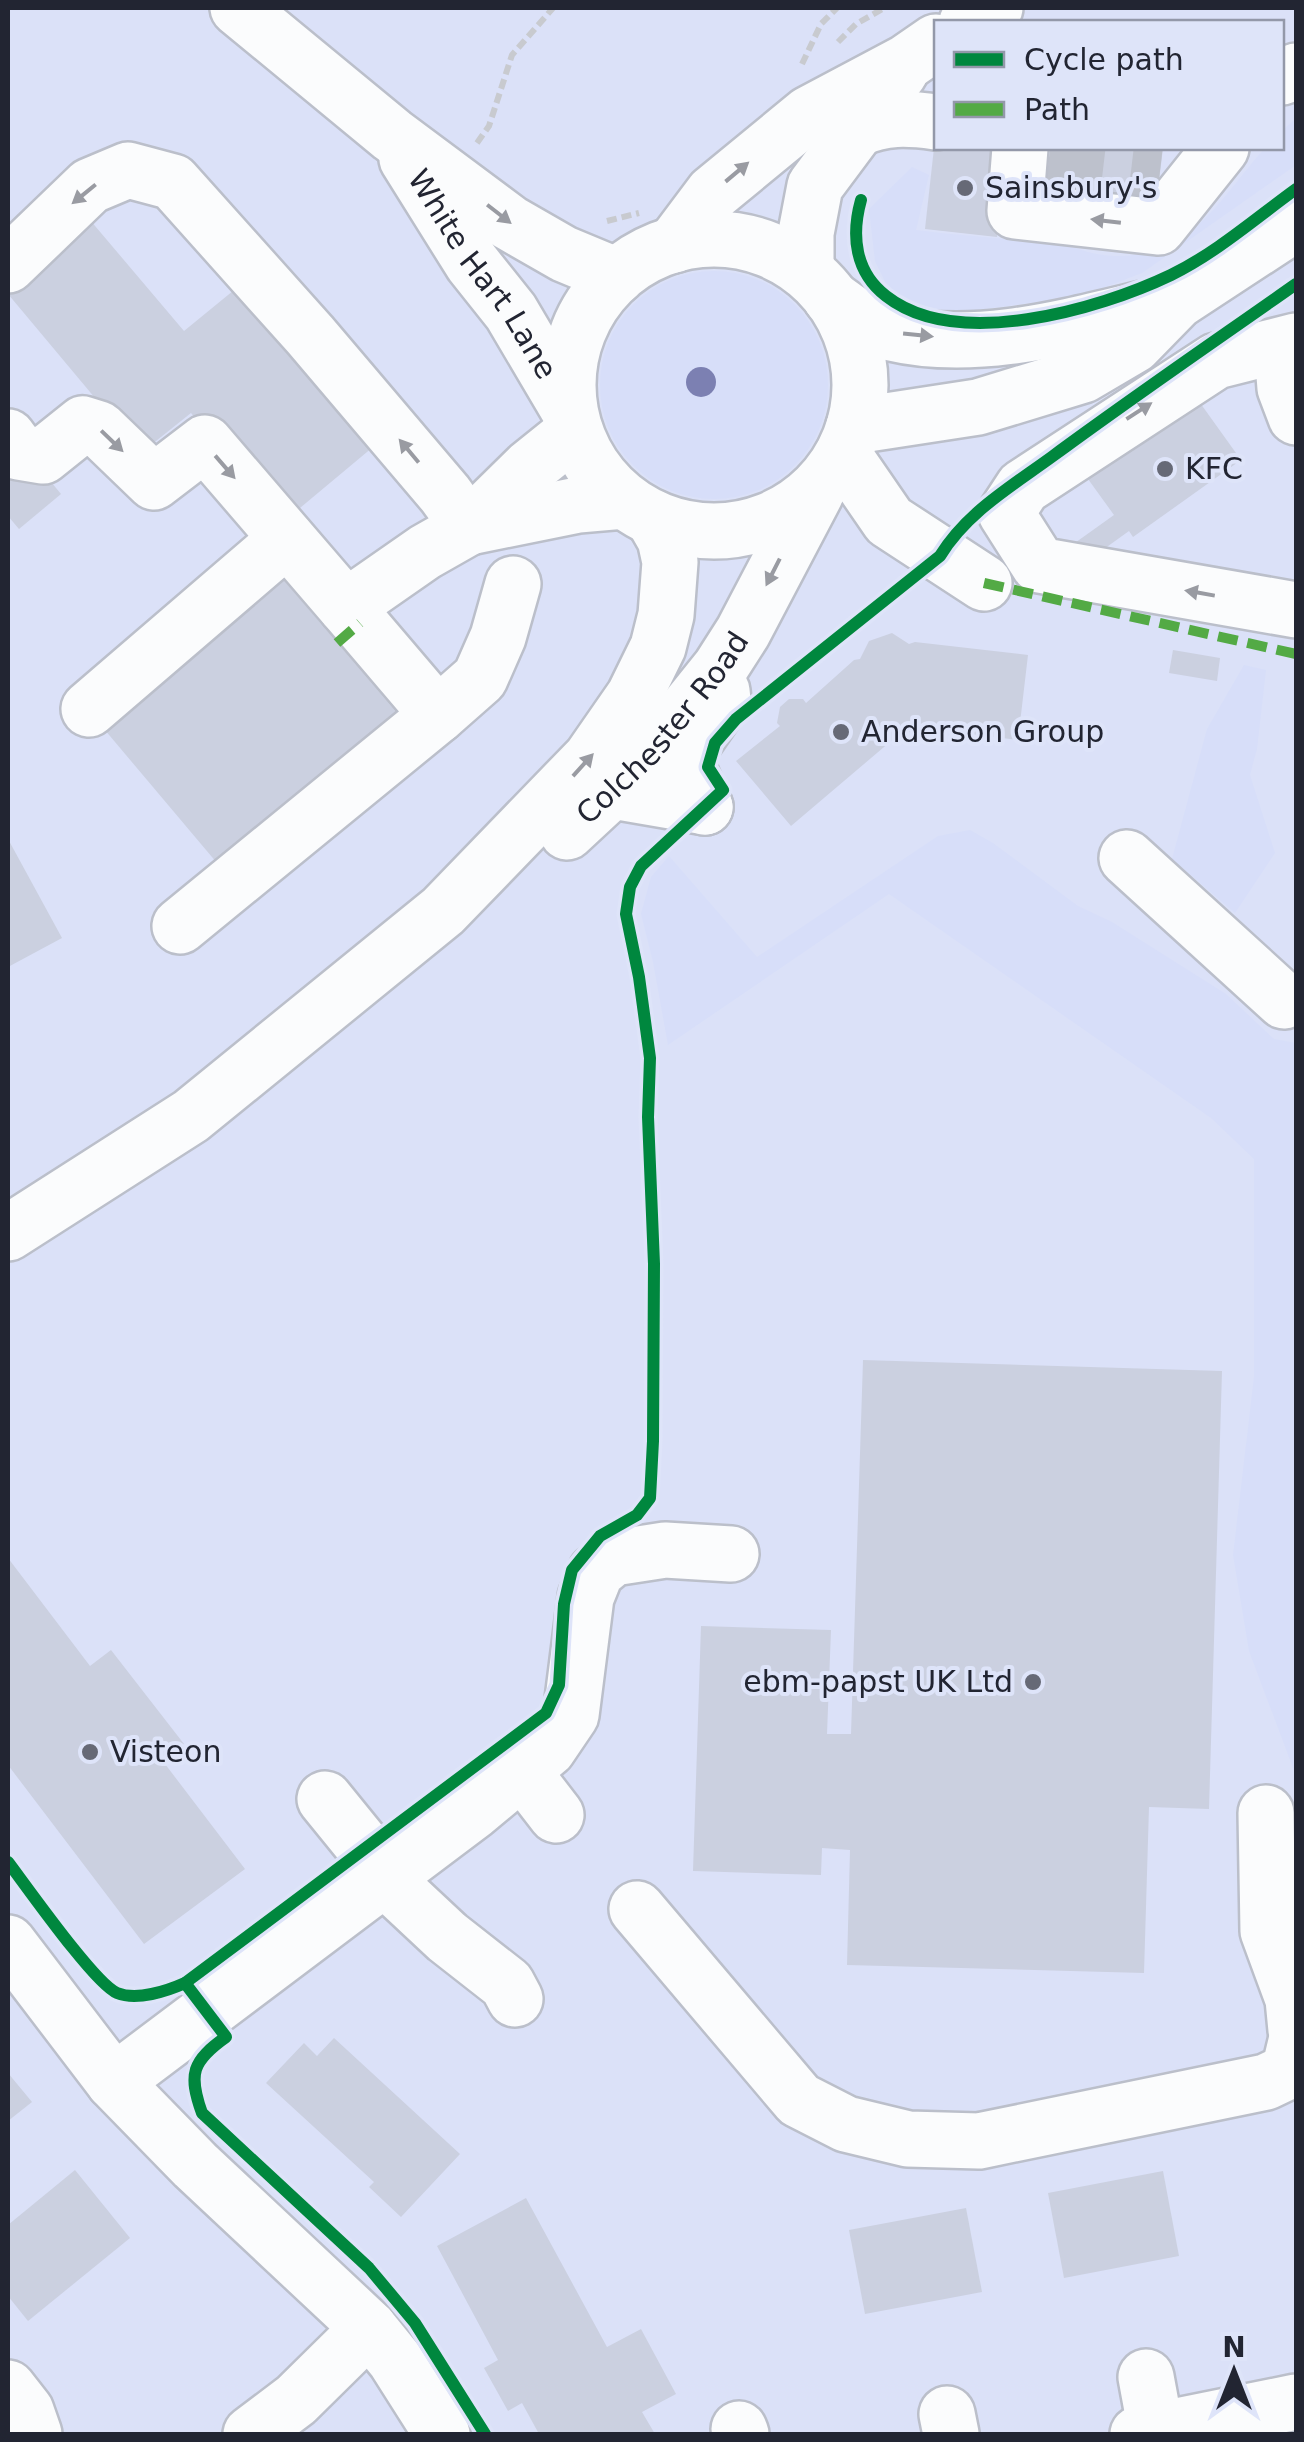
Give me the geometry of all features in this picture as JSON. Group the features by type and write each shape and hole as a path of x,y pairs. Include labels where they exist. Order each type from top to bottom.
{"main road":[{"name":"White Hart Lane","path":"238,8 392,135 510,223 564,254 617,276"},
{"path":"971,20 996,8"},
{"path":"857,129 878,120 929,122 922,52"},
{"path":"839,456 860,387 857,355 849,330 818,285 806,233 815,186 922,52"},
{"path":"638,509 596,472 572,421 568,370 575,339 588,310 617,276 652,253 663,224 713,193 809,114 922,52"},
{"name":"White Hart Lane","path":"392,135 472,264 511,312 572,421"},
{"path":"1169,174 1208,150"},
{"path":"1036,159 1015,211 1158,227 1219,150"},
{"path":"8,265 90,186 128,170 173,182 310,335 446,494 469,527"},
{"path":"469,527 578,504 638,509 695,530 743,529 780,516 839,456 1083,375 1134,345 1177,301 1296,223"},
{"path":"663,224 773,252 864,321 890,332 960,339 1045,330 1177,301"},
{"path":"1296,343 1282,363 1284,388 1296,417"},
{"path":"1296,343 1216,361 1023,487 1006,513 1040,565 1296,610"},
{"path":"346,606 469,527 572,421"},
{"path":"8,437 19,452 43,456 83,424 100,429 154,482 204,443 438,715"},
{"path":"839,456 888,521 984,583"},
{"name":"Colchester Road","path":"442,911 543,855 651,754 720,668 743,632 839,456"},
{"name":"Colchester Road","path":"8,1233 191,1116 442,911 591,758 651,666 666,615 670,562 665,540 638,509"},
{"path":"90,709 288,540"},
{"path":"180,926 480,678 498,637 513,584"},
{"path":"612,791 705,807 686,764 687,752 723,700 720,668"},
{"path":"1128,858 1284,1001"},
{"path":"114,2082 474,1811 548,1749 571,1715 586,1596 596,1572 612,1558 665,1550 731,1554"},
{"path":"522,1771 556,1816"},
{"path":"326,1799 384,1878 447,1937 507,1984 515,1999"},
{"path":"1266,1814 1268,1931 1292,1999 1296,2030"},
{"path":"637,1909 799,2100 846,2124 908,2139 980,2140 1266,2082 1289,2071 1296,2042"},
{"path":"8,1943 114,2082 194,2166 369,2328 396,2360 442,2434"},
{"path":"251,2434 296,2400 369,2328"},
{"path":"1146,2377 1147,2433 1296,2402"}],"path":[{"path":"483,136 496,110 512,55 553,8"},
{"path":"798,72 822,24 837,8"},
{"path":"592,224 638,214 663,224"}],"shaded area":[{"path":"8,8 1296,8 1296,2434 8,2434"},
{"path":"1296,118 1296,165 1142,273 1082,296 955,313 893,298 875,261 869,209 912,167 929,175 916,230 1060,244 1115,256 1138,255 1160,248 1193,229 1263,150 1284,150 1284,129"},
{"path":"714,271 758,280 795,304 819,341 828,385 819,429 795,466 758,490 714,499 670,490 633,466 609,429 600,385 609,341 633,304 670,280"},
{"path":"1244,665 1266,670 1257,749 1250,775 1275,853 1235,913 1172,859 1207,729"},
{"path":"970,830 1078,906 1112,922 1226,994 1274,1039 1296,1043 1296,1776 1249,1651 1233,1555 1254,1377 1254,1159 1211,1118 889,894 668,1045 641,914 651,877 669,856 757,957 938,836"}],"building":[{"name":"Sainsbury's","path":"934,148 1006,150 997,237 925,229"},
{"name":"Sainsbury's","path":"1051,150 1163,150 1155,214 1044,202"},
{"path":"90,220 184,331 239,286 373,447 282,523 191,413 141,453 8,294"},
{"name":"KFC","path":"1198,400 1241,460 1133,537 1129,531 1097,554 1072,545 1114,515 1088,479"},
{"path":"32,459 61,494 19,529 8,516 8,479"},
{"path":"278,573 396,712 217,863 99,723"},
{"name":"Anderson Group","path":"892,633 909,644 1028,655 1018,740 922,728 897,736 791,826 736,761 780,726 780,707 789,699 803,699 806,703 854,660 860,659 869,641"},
{"path":"1173,650 1220,658 1217,681 1169,673"},
{"path":"8,839 62,938 8,967"},
{"name":"ebm-papst UK Ltd","path":"863,1360 1222,1371 1209,1809 1149,1807 1144,1973 847,1965 850,1850 822,1848 821,1875 693,1871 701,1626 831,1630 827,1734 851,1734"},
{"name":"Visteon","path":"8,1558 90,1666 111,1650 184,1744 162,1760 245,1869 144,1944 8,1765"},
{"path":"334,2038 460,2154 401,2217 369,2187 374,2182 266,2083 304,2043 317,2056"},
{"path":"8,2073 32,2102 8,2121"},
{"path":"75,2170 130,2238 28,2321 8,2296 8,2225"},
{"path":"1163,2171 1179,2256 1064,2278 1048,2193"},
{"path":"526,2198 607,2347 641,2329 676,2394 642,2412 655,2434 539,2434 522,2403 508,2411 484,2368 498,2360 437,2246"},
{"path":"966,2208 982,2292 865,2314 849,2230"}],"tunnel":[{"path":"1049,158 1160,171"}],"marked path":[{"path":"984,583 1296,654"},
{"path":"337,643 360,623"}],"cycle path":[{"path":"861,200 856,227 858,252 868,276 886,296 915,312 950,321 988,323 1067,312 1171,275 1235,235 1296,189"},
{"path":"8,1862 107,1986 125,1995 161,1992 185,1983 546,1713 559,1685 564,1604 572,1570 600,1536 637,1515 650,1498 654,1264 648,1117 650,1058 626,914 630,887 641,866 723,790 708,767 715,743 736,719 940,556 963,526 991,501 1296,284"},
{"path":"185,1983 226,2037 196,2069 195,2088 202,2113 369,2268 415,2323 485,2434"}],"place":[{"name":"Sainsbury's","path":"965,188"},
{"name":"KFC","path":"1165,469"},
{"name":"Anderson Group","path":"841,732"},
{"name":"ebm-papst UK Ltd","path":"1033,1682"},
{"name":"Visteon","path":"90,1752"}]}
